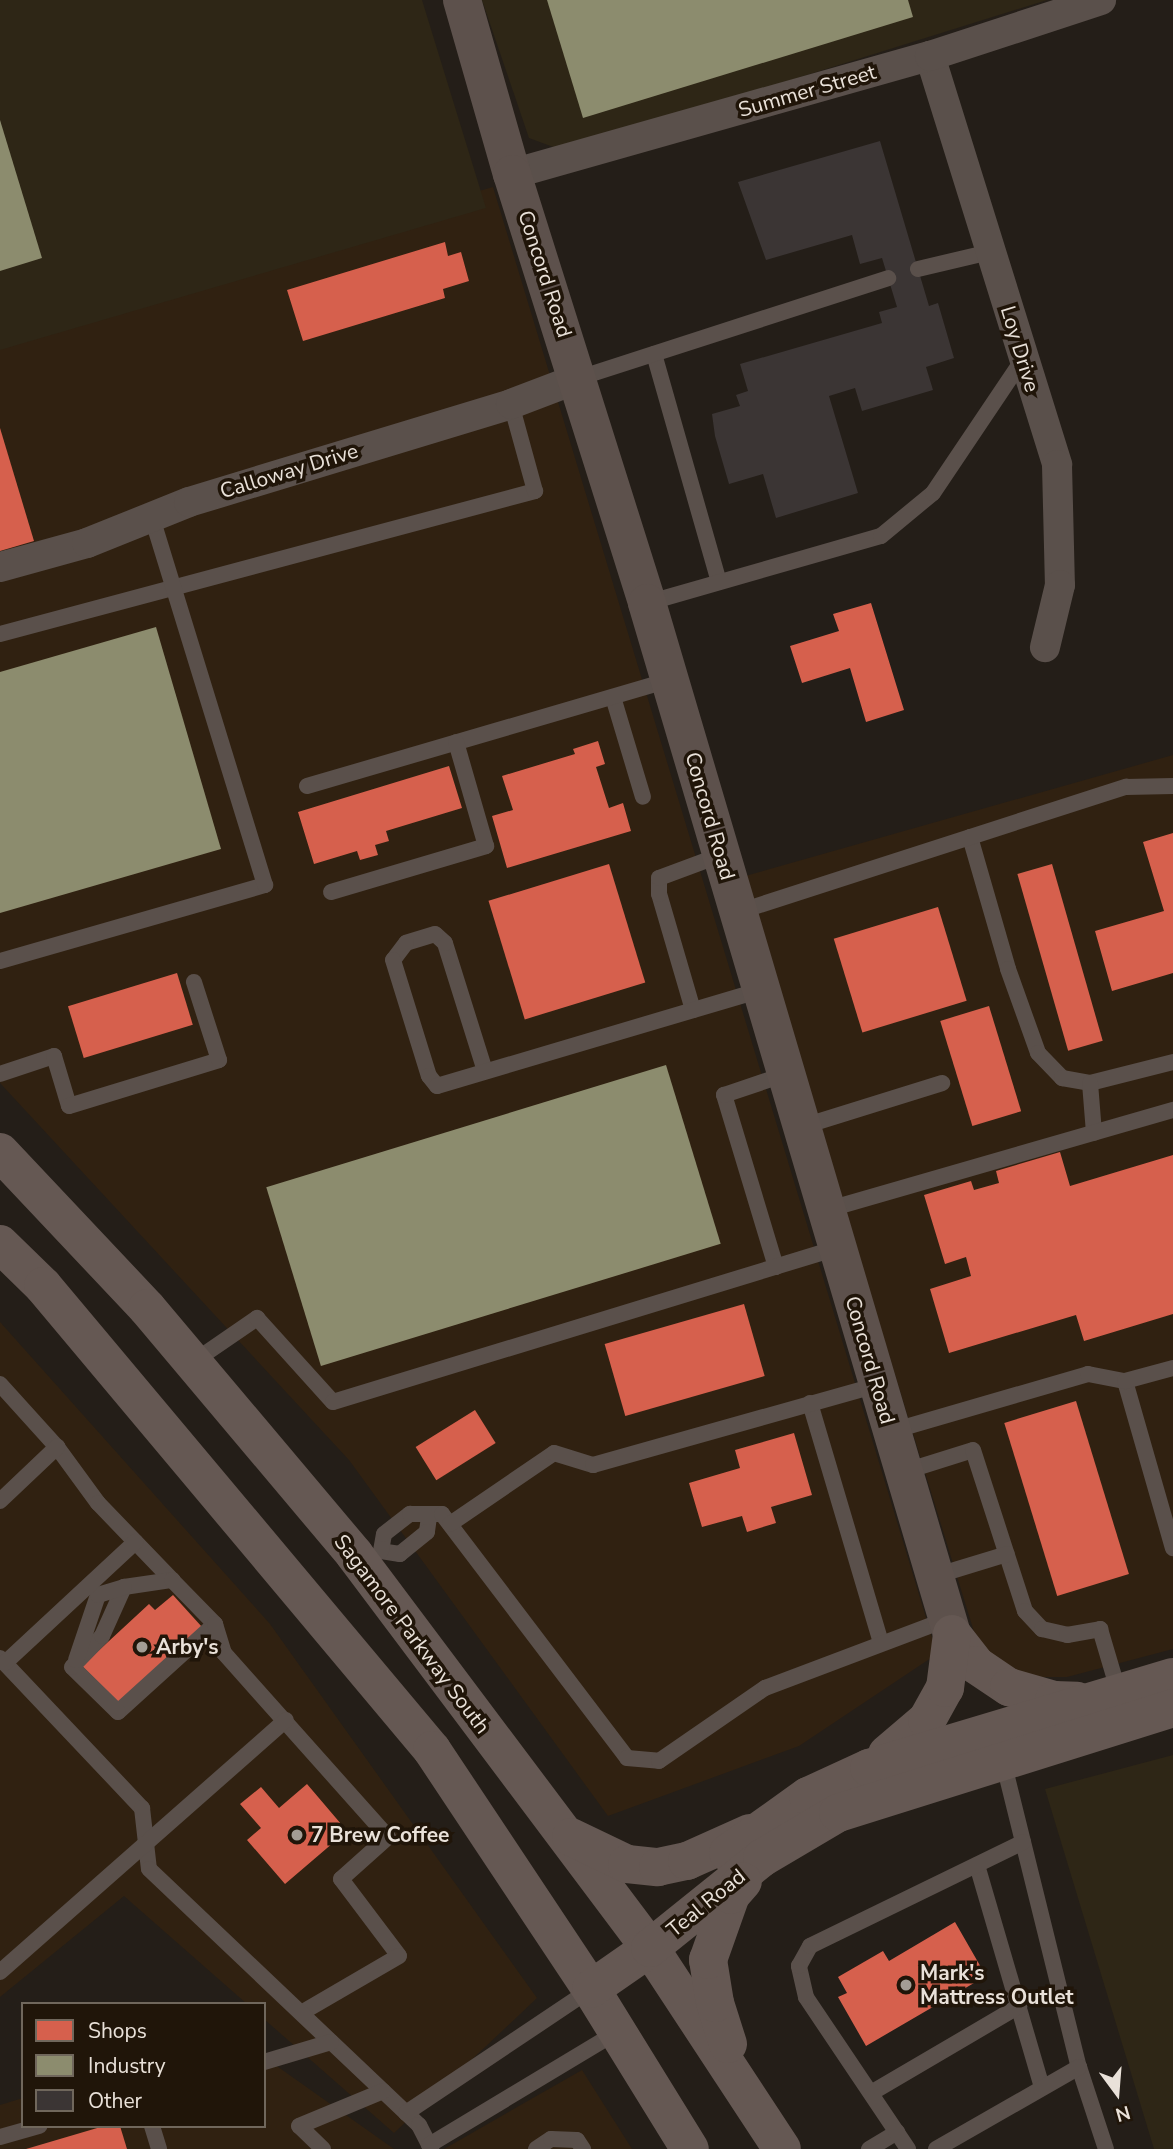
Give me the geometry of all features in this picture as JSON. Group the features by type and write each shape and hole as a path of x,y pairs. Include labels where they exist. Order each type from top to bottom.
{"main road":[{"name":"Sagamore Parkway South","path":"0,1152 372,1558 561,1830 650,1948 782,2149"},
{"path":"0,1244 43,1286 432,1750 591,1989 690,2149"},
{"path":"950,1626 976,1665 1009,1687 1054,1700 1104,1697"},
{"path":"869,1769 927,1720 945,1688 950,1626"},
{"name":"Teal Road","path":"591,1989 650,1948 808,1796 869,1769 1173,1677"},
{"name":"Teal Road","path":"759,1844 838,1813 1003,1758 1173,1708"},
{"path":"561,1830 627,1864 658,1867 719,1849 759,1844"},
{"path":"757,2110 715,2003 708,1960 731,1895 759,1844"}],"street":[{"name":"Concord Road","path":"462,0 512,174 579,377 647,603 950,1626"},
{"name":"Summer Street","path":"512,174 930,56 1101,0"},
{"name":"Loy Drive","path":"930,56 1057,465 1059,585 1045,647"},
{"name":"Calloway Drive","path":"0,567 87,542 152,517 510,404 579,377"}],"lane":[{"path":"918,270 990,251"},
{"path":"579,377 888,278"},
{"path":"654,354 719,582"},
{"path":"647,603 881,536 933,493 1023,359"},
{"path":"0,635 535,491 510,404"},
{"path":"0,961 265,885 176,587 152,517"},
{"path":"307,786 670,680"},
{"path":"613,697 643,797"},
{"path":"331,892 486,846 456,742"},
{"path":"738,912 1126,787 1173,786"},
{"path":"970,837 1008,969 1038,1053 1062,1078 1090,1083 1173,1062"},
{"path":"694,1010 659,894 659,878 721,855"},
{"path":"485,1071 445,943 435,934 406,943 393,960 429,1076 437,1086 761,990"},
{"path":"0,1074 54,1056 69,1106 219,1060 194,982"},
{"path":"776,1267 724,1096 786,1074"},
{"path":"801,1127 942,1083"},
{"path":"1090,1083 1094,1133"},
{"path":"826,1210 1173,1110"},
{"path":"193,1363 257,1318 333,1402 837,1248"},
{"path":"891,1431 1088,1374 1125,1381 1173,1368"},
{"path":"1125,1381 1173,1548"},
{"path":"0,1384 57,1447 98,1503 215,1624 224,1653 388,1837 341,1879 399,1956 302,2014"},
{"path":"450,1524 554,1453 593,1465 877,1385"},
{"path":"810,1404 881,1643"},
{"path":"0,1501 57,1447"},
{"path":"903,1472 973,1450 1025,1611 1042,1629 1067,1635 1100,1629 1104,1697"},
{"path":"372,1558 384,1534 410,1514 429,1517 442,1514 627,1758 659,1761 765,1688 881,1643 950,1626"},
{"path":"372,1558 400,1554 427,1532 429,1517"},
{"path":"135,1542 2,1660 142,1808 149,1868 383,2091 405,2113 430,2147 617,2032"},
{"path":"935,1576 1007,1555"},
{"path":"172,1580 124,1587 102,1636 74,1665 118,1712 215,1624"},
{"path":"0,1972 286,1720"},
{"path":"1003,1758 1079,2067 1106,2149"},
{"path":"908,2149 806,1997 799,1966 810,1946 1023,1842"},
{"path":"977,1865 1042,2088"},
{"path":"405,2113 591,1989"},
{"path":"871,2093 1018,2006"},
{"path":"266,2061 331,2042"},
{"path":"936,2149 1079,2067"},
{"path":"323,2149 299,2126 383,2091"},
{"path":"0,2137 32,2128"},
{"path":"153,2128 159,2149"},
{"path":"869,2149 897,2132"},
{"path":"536,2149 551,2139 564,2139 577,2140 583,2149"}],"shaded area":[{"path":"0,0 422,0 486,208 0,350"},
{"path":"482,0 1047,0 628,131 556,148 529,138"},
{"path":"493,187 937,1654 799,1746 608,1816 349,1460 0,1083 0,330"},
{"path":"1173,755 1173,1649 1067,1677 1012,1677 975,1635 742,877"},
{"path":"0,1322 270,1624 537,1998 394,2133 266,2021 266,2002 245,2002 124,1896 0,1997"},
{"path":"1173,1755 1173,2149 1154,2149 1045,1789"},
{"path":"266,2058 394,2149 0,2149 0,2105 21,2099 21,2128 266,2128"},
{"path":"582,2070 632,2149 444,2149"}],"building: Shops":[{"path":"445,242 448,256 461,252 469,281 443,289 445,298 303,341 287,290"},
{"path":"0,428 34,541 0,551"},
{"path":"871,603 904,710 866,722 850,668 802,683 790,646 839,631 833,614"},
{"path":"598,741 605,764 596,767 609,808 623,803 631,831 507,868 492,816 513,810 502,776 575,754 573,749"},
{"path":"449,766 462,808 386,831 389,841 375,845 378,855 360,860 357,851 314,864 298,812"},
{"path":"1173,833 1173,973 1112,991 1095,931 1164,911 1143,842"},
{"path":"609,864 645,983 525,1019 489,901"},
{"path":"1052,864 1103,1041 1068,1051 1017,874"},
{"path":"938,907 967,1001 862,1033 834,939"},
{"path":"177,973 193,1025 84,1058 68,1006"},
{"path":"989,1006 1021,1111 972,1126 940,1021"},
{"path":"1060,1152 1070,1186 1173,1155 1173,1314 1084,1341 1076,1315 949,1353 930,1289 971,1276 966,1257 945,1264 924,1195 971,1181 974,1190 999,1183 996,1171"},
{"path":"744,1304 765,1376 625,1416 605,1344"},
{"path":"1076,1401 1129,1574 1057,1596 1004,1423"},
{"path":"475,1410 496,1443 436,1480 416,1447"},
{"path":"794,1433 812,1495 771,1507 776,1523 747,1532 742,1516 702,1527 689,1483 740,1468 735,1450"},
{"name":"Arby's","path":"173,1595 202,1627 121,1705 82,1666 149,1604 155,1610"},
{"name":"7 Brew Coffee","path":"307,1784 347,1831 285,1884 247,1840 261,1828 240,1804 261,1787 279,1808"},
{"name":"Mark's Mattress Outlet","path":"955,1922 986,1976 866,2046 838,1997 847,1993 838,1977 883,1951 889,1961"},
{"path":"97,2128 121,2128 127,2149 26,2149"}],"building: Industry":[{"path":"547,0 908,0 913,17 583,118"},
{"path":"0,120 42,258 0,271"},
{"path":"156,627 221,849 0,913 0,672"},
{"path":"666,1065 721,1244 321,1366 266,1187"}],"building: Other":[{"path":"880,141 929,306 938,303 954,358 926,367 933,390 862,411 855,388 829,396 858,493 776,518 763,474 729,484 715,436 712,414 740,406 736,395 748,391 740,364 882,323 879,312 897,307 882,258 860,264 852,235 766,260 738,182"}],"place":[{"name":"Arby's","path":"142,1647"},
{"name":"7 Brew Coffee","path":"297,1835"},
{"name":"Mark's Mattress Outlet","path":"906,1985"}]}
